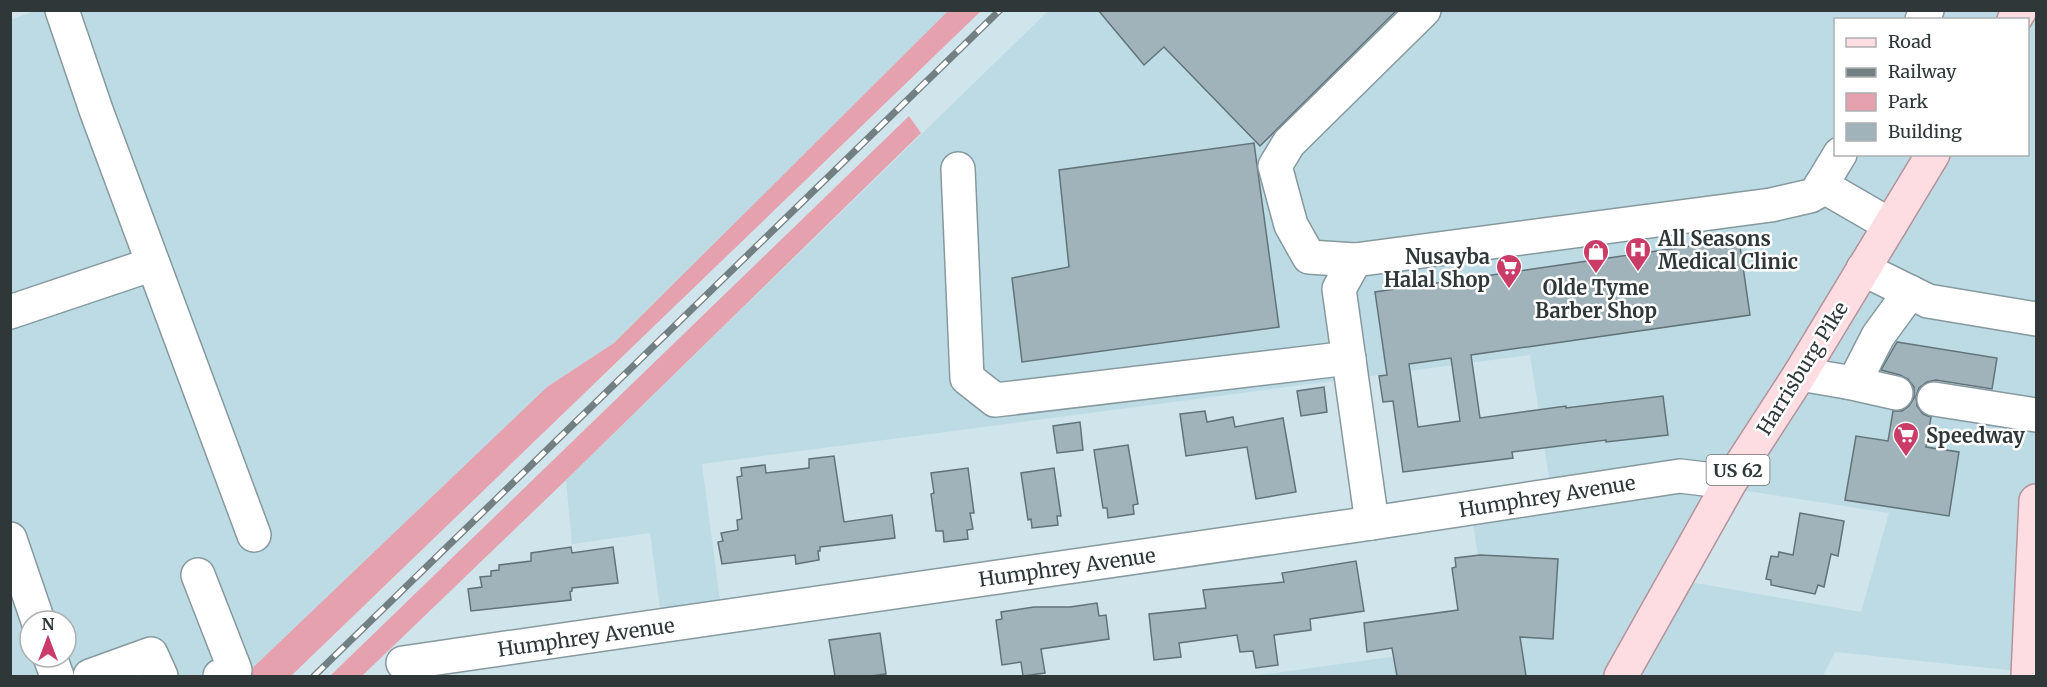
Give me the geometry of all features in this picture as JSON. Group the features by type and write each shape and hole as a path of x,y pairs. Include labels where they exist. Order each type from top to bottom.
{"main road":[{"name":"Harrisburg Pike","path":"1621,676 1730,482 1800,374 1932,156"},
{"path":"2028,676 2037,501"}],"street":[{"path":"63,10 96,110 254,535"},
{"path":"1424,10 1289,143 1275,166 1291,225 1308,257 1355,261 1771,205 1810,196 1817,192 1838,156"},
{"path":"958,169 967,378 995,400 1349,358"},
{"path":"1821,185 1890,225"},
{"path":"1355,261 1339,289 1372,523"},
{"path":"10,312 153,264"},
{"path":"1863,270 1928,302 2037,319"},
{"path":"1847,382 1856,379 1878,336 1910,292"},
{"path":"1800,374 1896,393"},
{"path":"1934,399 2037,415"},
{"name":"Humphrey Avenue","path":"403,663 1372,523 1680,476 1730,482"},
{"path":"10,539 34,609"},
{"path":"198,575 235,670 220,676"},
{"path":"90,676 152,654 161,676"}],"shaded area":[{"path":"37,10 948,11 614,343 547,387 244,676 11,676 10,20"},
{"path":"1048,11 2036,11 2036,673 1835,652 1823,676 1253,676 1491,643 1470,503 1551,490 1530,355 702,464 721,608 661,616 650,533 572,544 566,480","holes":["1728,488 1889,513 1861,612 1673,579"]}],"green space":[{"path":"948,11 981,11 291,676 244,676 547,387 614,343"},
{"path":"909,116 921,133 566,480 362,676 330,676"}],"building":[{"path":"1098,10 1397,10 1260,146 1164,47 1144,65"},
{"path":"1254,143 1279,327 1022,362 1012,278 1069,267 1059,170"},
{"path":"1739,239 1750,315 1471,355 1480,418 1663,396 1668,435 1512,452 1513,458 1403,472 1393,401 1383,402 1379,376 1387,375 1375,292","holes":["1451,358 1460,421 1418,427 1409,364"]},
{"path":"1897,342 1997,358 1992,389 1936,380 1927,382 1919,388 1916,396 1917,406 1923,414 1931,417 1926,447 1959,452 1949,516 1845,500 1856,436 1888,441 1893,411 1902,411 1914,398 1914,387 1908,379 1881,370"},
{"path":"1324,387 1327,412 1301,416 1297,391"},
{"path":"1205,411 1207,422 1233,417 1235,427 1283,418 1296,492 1256,499 1247,447 1186,456 1180,414"},
{"path":"1080,422 1083,450 1057,453 1053,426"},
{"path":"1128,445 1138,504 1133,505 1134,514 1108,518 1107,508 1103,508 1094,450"},
{"path":"834,456 844,522 892,515 895,538 820,547 819,560 796,564 795,555 722,564 718,542 723,541 721,533 738,530 737,520 742,519 737,477 742,476 741,468 765,465 766,473 809,468 809,459"},
{"path":"968,468 974,513 970,513 973,529 967,530 968,539 944,542 943,531 936,531 931,494 934,493 931,473"},
{"path":"1054,468 1061,516 1057,516 1058,525 1032,528 1031,519 1028,520 1021,473"},
{"path":"1800,513 1844,521 1838,556 1831,554 1824,587 1818,585 1815,594 1771,585 1771,580 1766,579 1771,556 1778,557 1779,552 1793,555"},
{"path":"571,547 572,553 613,547 618,583 572,588 571,600 471,611 468,589 482,587 480,577 491,576 491,571 499,570 499,565 531,561 531,553"},
{"path":"1480,555 1558,559 1553,639 1520,637 1526,676 1397,676 1392,648 1367,652 1364,623 1458,610 1452,568 1456,567 1455,558"},
{"path":"1356,561 1364,611 1310,619 1311,630 1274,635 1278,665 1256,668 1253,651 1240,652 1237,635 1179,643 1181,657 1154,660 1149,614 1206,608 1203,590 1284,582 1282,573"},
{"path":"1097,603 1099,616 1106,615 1109,639 1041,649 1045,673 1023,676 1021,662 1002,665 996,620 1002,619 1001,612 1034,607 1070,607"},
{"path":"880,633 886,674 835,676 829,640"}],"railway":[{"path":"314,676 1000,10"}],"place":[{"name":"All Seasons Medical Clinic","path":"1638,273"},
{"name":"Olde Tyme Barber Shop","path":"1596,275"},
{"name":"Nusayba Halal Shop","path":"1509,290"},
{"name":"Speedway","path":"1906,458"}]}
